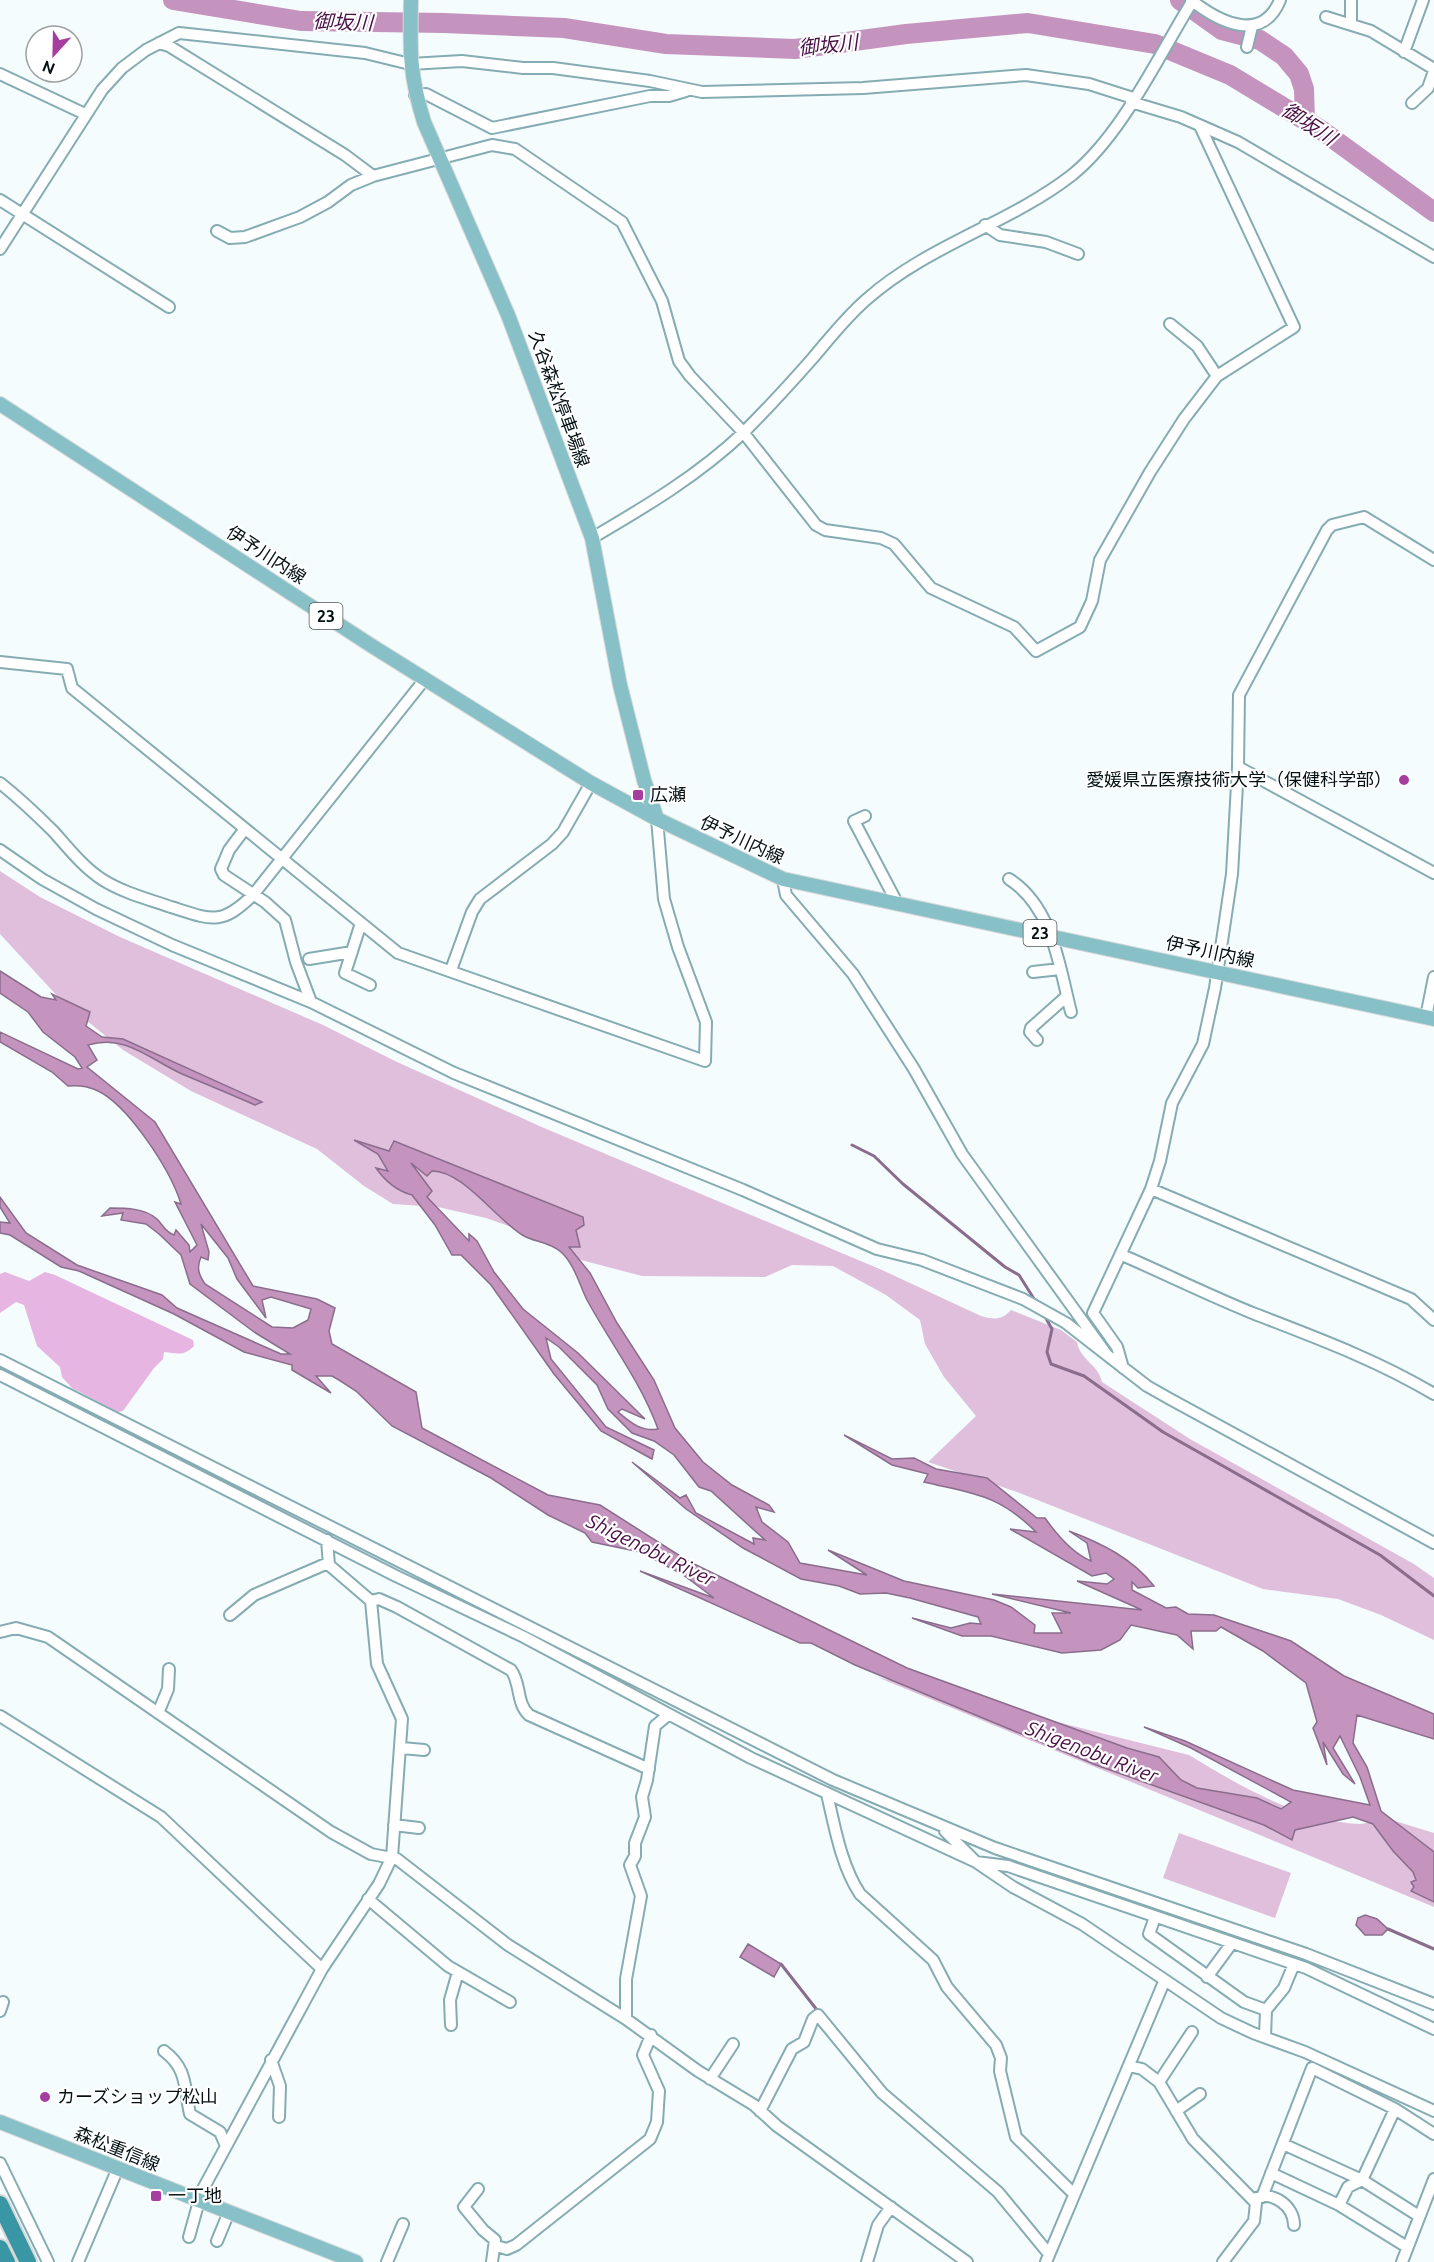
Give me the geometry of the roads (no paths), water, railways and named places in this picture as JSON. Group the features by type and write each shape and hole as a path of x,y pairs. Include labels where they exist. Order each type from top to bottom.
{"highway":[{"path":"0,2204 28,2262"},
{"path":"0,2248 7,2262"}],"main road":[{"name":"久谷森松停車場線","path":"411,0 410,60 416,95 424,122 508,315 592,538 611,645 644,780 657,819"},
{"name":"伊予川内線","path":"0,404 425,679 591,783 657,819 783,879 1430,1018"},
{"name":"森松重信線","path":"0,2121 356,2262"}],"street":[{"path":"592,538 667,492 715,457 743,432 867,299 914,262 1050,190 1073,174 1108,138 1192,0 1207,13 1252,29"},
{"path":"1246,47 1252,29 1270,19 1280,0"},
{"path":"1351,0 1352,23"},
{"path":"1404,52 1423,0"},
{"path":"1326,17 1352,23 1371,31 1434,70 1428,88 1412,103"},
{"path":"0,249 102,90 122,69 159,43 179,33 410,60 553,68 651,81 689,90 761,92 863,88 1026,75 1089,84 1133,98 1238,142 1434,257"},
{"path":"159,43 169,46 373,176"},
{"path":"0,74 85,114"},
{"path":"416,95 426,94 492,128 650,96 669,96 689,90"},
{"path":"217,231 230,238 245,237 270,230 300,217 328,202 351,185 373,176 492,145 503,145 515,149 612,213 632,238 662,301 679,361 690,376 743,432 816,525 825,530 881,538 894,544 931,588 1014,627 1036,651 1080,627 1092,601 1100,560 1150,472 1184,419 1216,376 1294,327 1200,126"},
{"path":"0,201 169,307"},
{"path":"985,225 1000,235 1046,242 1078,254"},
{"path":"1170,324 1197,346 1216,376"},
{"path":"1123,1368 1118,1347 1093,1313 1151,1189 1160,1161 1172,1103 1203,1044 1218,972 1232,874 1238,767 1239,694 1327,530 1332,525 1364,517 1434,560"},
{"path":"0,663 67,669 72,688 398,953 705,1061 706,1022 678,947 664,899 657,819"},
{"path":"0,783 38,816 80,861 102,879 126,893 216,919 234,914 253,895 425,679"},
{"path":"1238,767 1434,873"},
{"path":"451,970 480,899 552,844 563,832 591,783"},
{"path":"865,816 854,821 894,897 892,903"},
{"path":"244,830 229,850 221,869 224,875 285,920 296,962 311,1002"},
{"path":"0,850 42,879 96,909 172,945 311,1002 454,1073 743,1190 877,1249 922,1260 1023,1299 1066,1323 1123,1368 1170,1400 1434,1543"},
{"path":"783,879 786,895 853,974 914,1069 962,1154 1107,1354"},
{"path":"1009,879 1021,889 1053,936 1071,1012"},
{"path":"361,923 345,973 370,985"},
{"path":"309,958 351,952"},
{"path":"1033,972 1060,969"},
{"path":"1430,1018 1434,977"},
{"path":"1037,1040 1030,1032 1031,1028 1066,996"},
{"path":"1151,1189 1411,1299 1433,1316"},
{"path":"1122,1255 1254,1313 1310,1333 1395,1371 1434,1394"},
{"path":"0,1360 498,1610 792,1761 941,1827 1347,1968 1434,2004"},
{"path":"0,1375 524,1638 827,1794 976,1862 1013,1887 1082,1924 1207,2010 1434,2111"},
{"path":"189,2237 198,2201 271,2060 321,1970 368,1899 392,1857 402,1748 402,1719 377,1664 371,1601 361,1590 334,1572 328,1563 327,1540"},
{"path":"230,1615 254,1594 328,1563"},
{"path":"371,1601 379,1599 398,1607 511,1670 515,1676 523,1707 529,1715 649,1769"},
{"path":"0,1632 16,1628 27,1629 48,1637 331,1832 371,1854 392,1857 508,1945 651,2035 710,2079 760,2110 777,2126 967,2262"},
{"path":"158,1713 168,1689 169,1668"},
{"path":"626,2019 626,1979 641,1896 630,1865 635,1856 635,1843 645,1817 642,1797 649,1769 655,1726 668,1714"},
{"path":"0,1716 161,1817 321,1970"},
{"path":"402,1748 424,1750"},
{"path":"827,1794 837,1840 854,1886 933,1960 947,1987 996,2045 1001,2058 1000,2071 1016,2137 1074,2194"},
{"path":"394,1825 419,1828"},
{"path":"941,1827 976,1862 1008,1866 1294,1964 1347,1985 1434,2029"},
{"path":"368,1899 385,1912 402,1930 458,1972 510,2002"},
{"path":"1155,1917 1149,1934 1244,2002 1266,2010"},
{"path":"1207,1977 1232,1943"},
{"path":"1265,2037 1266,2010 1284,1988 1294,1964"},
{"path":"452,2025 450,2000 458,1972"},
{"path":"1047,2258 1164,1982"},
{"path":"760,2110 792,2049 804,2042 813,2019 818,2015 882,2093 998,2192 1047,2258"},
{"path":"1159,2082 1192,2032"},
{"path":"496,2246 507,2248 525,2239 593,2186 654,2134 659,2091 644,2055 651,2035"},
{"path":"710,2079 733,2044"},
{"path":"164,2051 179,2066 188,2090 190,2114 220,2132 226,2146"},
{"path":"271,2060 280,2086 279,2117"},
{"path":"1129,2066 1142,2069 1159,2082 1194,2139 1258,2198 1280,2201 1287,2205 1294,2218 1294,2225"},
{"path":"1223,2262 1254,2221 1258,2198 1271,2173 1312,2068 1395,2109 1434,2134"},
{"path":"1176,2111 1200,2094"},
{"path":"1339,2205 1348,2187 1362,2180 1395,2109"},
{"path":"1283,2144 1362,2180 1419,2217"},
{"path":"0,2163 48,2262"},
{"path":"78,2262 118,2168"},
{"path":"1271,2173 1339,2205 1407,2247"},
{"path":"1402,2262 1419,2217 1430,2202 1434,2179"},
{"path":"478,2189 464,2207 483,2230 495,2240 496,2246 492,2262"},
{"path":"867,2262 878,2225 891,2207"},
{"path":"218,2241 229,2212"},
{"path":"387,2262 403,2224"}],"water":[{"name":"Shigenobu River","path":"0,971 41,997 56,1000 52,994 90,1012 86,1026 102,1037 123,1039 262,1102 255,1105 182,1074 126,1045 102,1042 88,1045 97,1060 87,1067 155,1122 253,1286 317,1299 335,1308 329,1331 332,1344 416,1392 422,1428 548,1495 600,1505 688,1561 907,1668 1127,1748 1159,1757 1181,1780 1197,1788 1257,1798 1281,1809 1291,1802 1191,1748 1144,1727 1185,1741 1293,1790 1370,1805 1360,1777 1340,1736 1333,1748 1355,1784 1343,1774 1323,1742 1327,1765 1313,1728 1317,1722 1306,1683 1263,1651 1221,1627 1216,1631 1191,1631 1193,1649 1177,1635 1131,1625 1120,1640 1101,1650 1062,1653 991,1636 962,1636 912,1618 951,1628 970,1623 981,1624 978,1617 910,1598 886,1593 860,1594 839,1586 801,1579 743,1548 686,1509 632,1462 680,1498 686,1495 696,1513 754,1544 753,1538 765,1540 711,1491 699,1487 674,1455 654,1441 632,1433 608,1409 597,1385 559,1347 546,1338 551,1359 606,1427 654,1450 652,1459 601,1431 554,1374 491,1285 461,1255 452,1255 435,1225 412,1195 396,1188 383,1177 376,1168 388,1171 378,1154 354,1140 389,1151 394,1141 583,1217 584,1225 576,1230 580,1247 569,1247 590,1273 617,1323 654,1380 675,1428 703,1462 732,1485 769,1505 774,1512 756,1507 762,1522 788,1542 800,1563 867,1575 828,1550 904,1581 994,1600 1011,1607 1035,1625 1034,1633 1062,1633 1052,1613 1071,1613 992,1594 1142,1610 1077,1581 1107,1584 1114,1579 1106,1573 1092,1576 1010,1529 1036,1532 1010,1510 984,1497 924,1482 928,1474 892,1465 844,1435 892,1459 914,1458 936,1469 987,1478 1037,1518 1045,1518 1065,1543 1084,1558 1091,1561 1087,1543 1069,1531 1104,1546 1126,1559 1154,1586 1138,1588 1132,1582 1132,1590 1166,1608 1176,1607 1188,1614 1214,1615 1291,1641 1344,1676 1434,1714 1434,1739 1357,1715 1353,1743 1367,1767 1381,1811 1434,1852 1434,1902 1411,1891 1414,1887 1411,1882 1416,1880 1413,1872 1393,1851 1373,1824 1353,1817 1295,1830 1292,1840 1264,1825 1096,1765 855,1665 811,1643 800,1643 640,1571 714,1598 682,1574 640,1552 592,1542 585,1533 548,1515 491,1478 392,1426 356,1391 332,1376 316,1376 331,1393 292,1370 292,1365 244,1352 174,1314 79,1271 61,1267 10,1235 0,1233 0,1222 10,1223 0,1207 0,1197 26,1233 77,1265 162,1295 177,1308 281,1354 290,1354 254,1332 190,1284 181,1255 146,1224 121,1220 123,1213 102,1216 110,1208 141,1211 152,1215 174,1235 176,1230 189,1245 190,1252 197,1245 175,1202 181,1204 168,1174 147,1140 121,1109 96,1090 82,1086 68,1086 52,1072 0,1042 0,1032 78,1069 82,1068 75,1057 43,1032 28,1012 0,993","holes":["411,1163 427,1176 432,1171 444,1173 456,1179 468,1187 513,1229 528,1238 552,1246 566,1257 587,1300 643,1395 658,1429 641,1428 618,1412 622,1409 645,1419 578,1353 523,1309 494,1272 477,1241 469,1234 469,1241 427,1197 432,1191","201,1224 228,1258 237,1279 266,1318 262,1300 271,1297 311,1309 308,1320 293,1328 272,1327 205,1284 198,1268 201,1257 208,1260 209,1252"]},
{"path":"1365,1915 1377,1919 1388,1929 1382,1935 1365,1935 1356,1925 1358,1918"},
{"path":"748,1944 781,1964 774,1977 740,1957"}],"waterway":[{"name":"御坂川","path":"173,0 301,21 444,23 564,28 666,44 795,49 906,34 1028,23 1155,44 1230,75 1321,130 1434,212"},
{"path":"1180,0 1222,30 1260,40 1284,56 1299,74 1304,89 1305,120"},
{"path":"852,1145 874,1156 903,1184 1005,1267 1019,1275 1036,1302"},
{"path":"1044,1315 1052,1329 1047,1352 1051,1364 1084,1376 1163,1432 1380,1555 1434,1596"},
{"path":"1388,1929 1434,1949"},
{"path":"781,1964 817,2010"}],"place":[{"name":"愛媛県立医療技術大学（保健科学部）","path":"1404,780"},
{"name":"広瀬","path":"638,795"},
{"name":"カーズショップ松山","path":"45,2097"},
{"name":"一丁地","path":"156,2196"}]}
